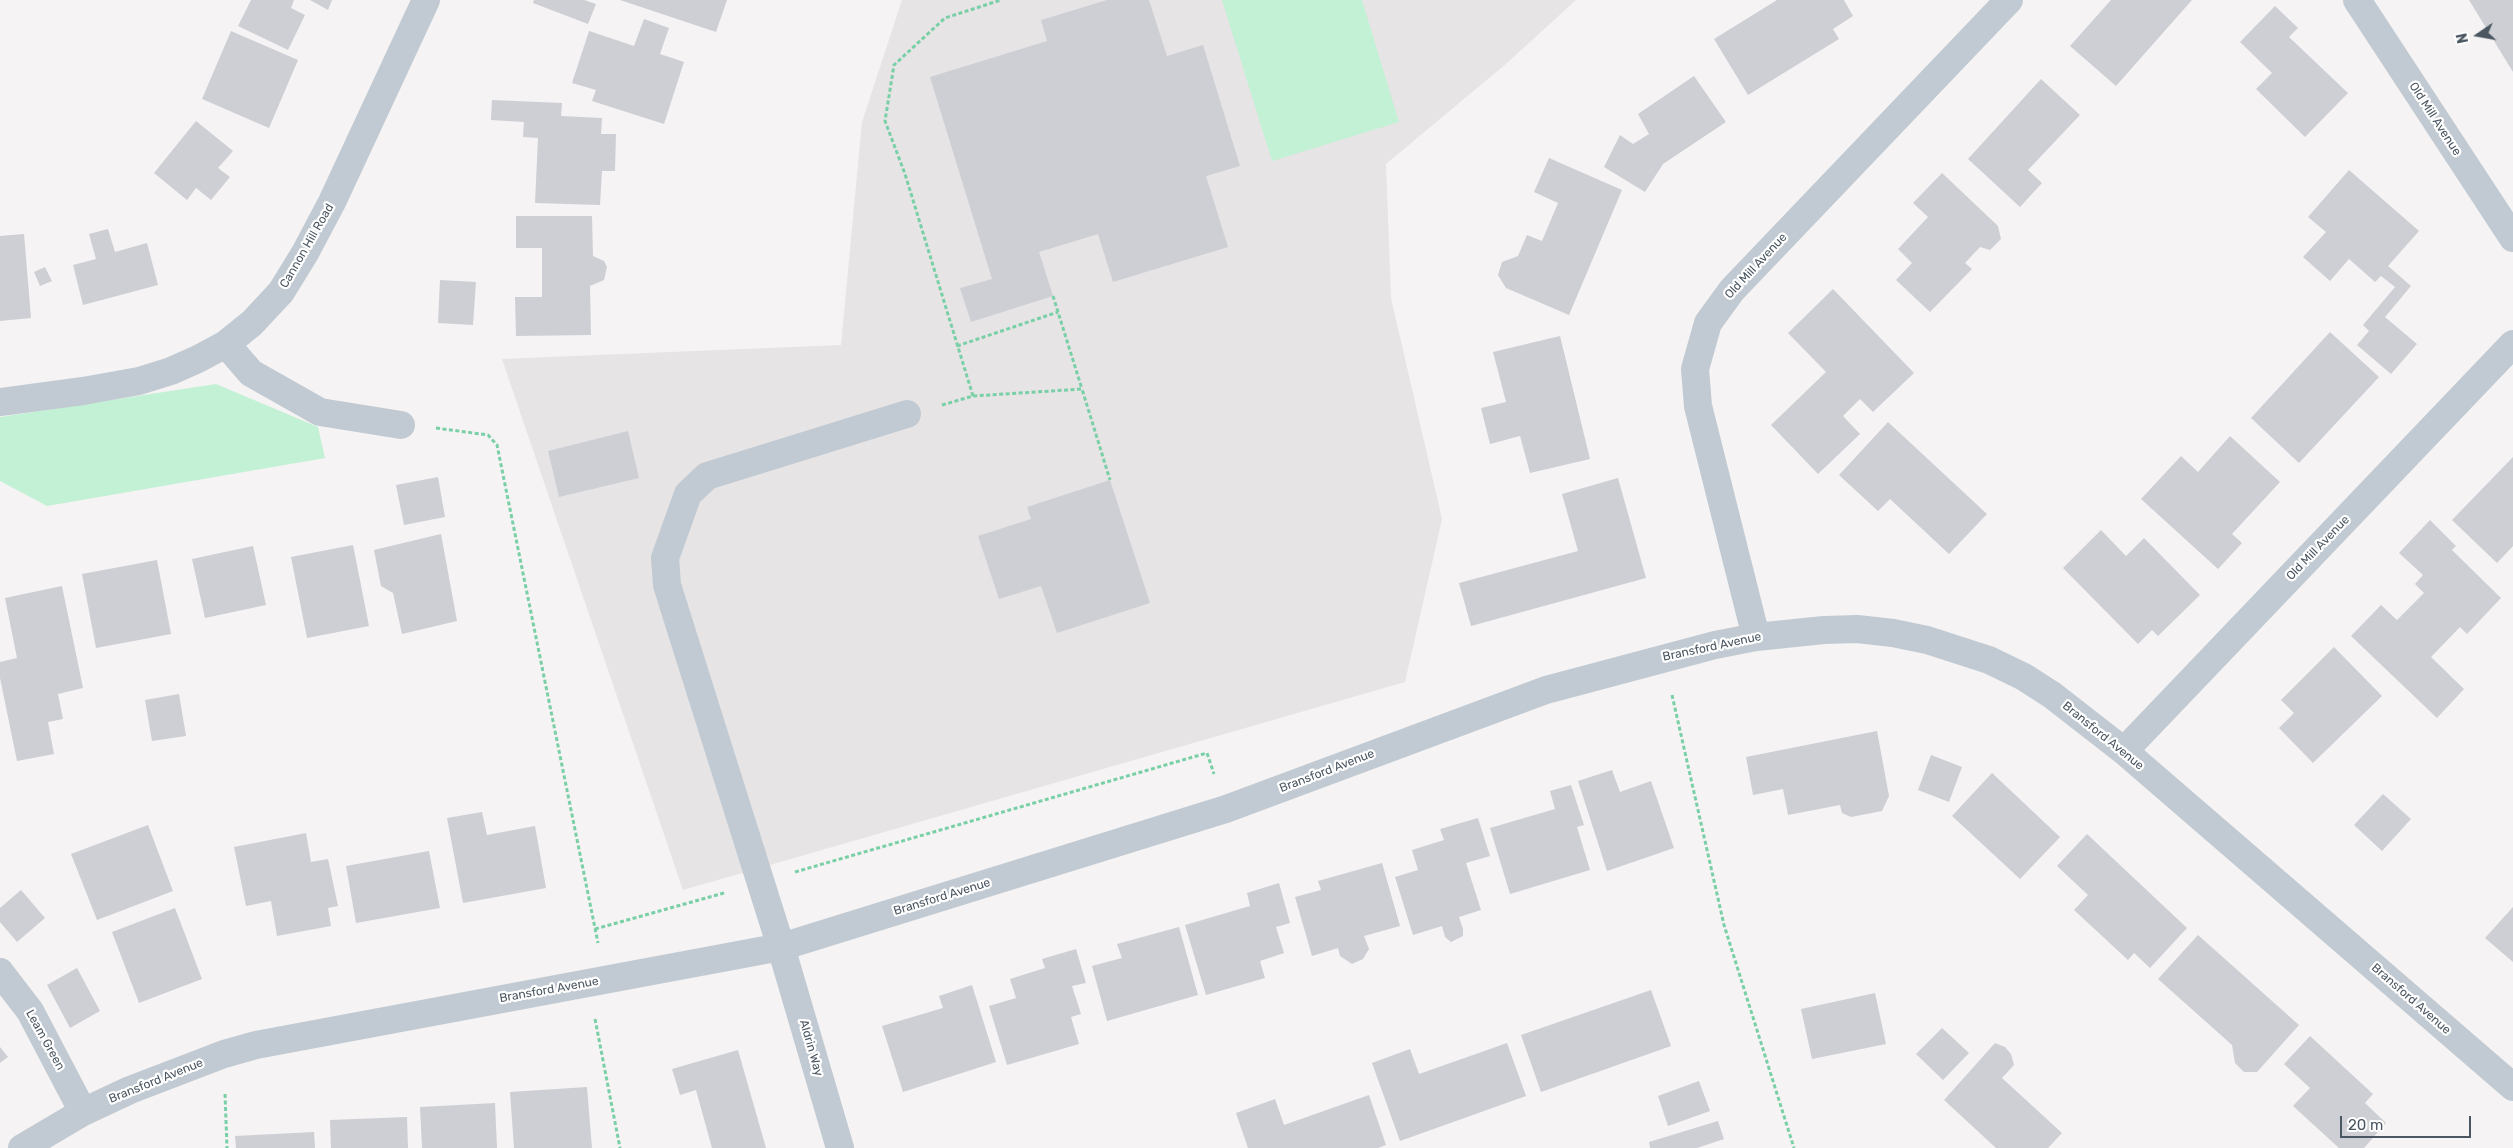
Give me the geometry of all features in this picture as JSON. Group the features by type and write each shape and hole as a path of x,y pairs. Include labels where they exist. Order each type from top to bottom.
{"street":[{"name":"Cannon Hill Road","path":"0,402 83,391 139,381 198,360 226,344 252,323 281,292 305,253 332,202 426,0"},
{"name":"Old Mill Avenue","path":"1756,637 1698,406 1696,368 1708,323 1732,290 2009,0"},
{"name":"Old Mill Avenue","path":"2357,0 2513,238"},
{"path":"226,344 251,372 320,412 401,425"},
{"name":"Old Mill Avenue","path":"2124,751 2513,344"},
{"name":"Aldrin Way","path":"840,1148 781,948 667,585 665,558 688,494 707,476 907,414"},
{"name":"Bransford Avenue","path":"22,1148 83,1112 130,1090 224,1054 256,1045 781,948 1226,809 1512,701 1663,658 1756,637 1793,632 1857,629 1893,633 1958,649 2024,677 2052,695 2124,751 2513,1087"},
{"name":"Leam Green","path":"0,972 30,1011 83,1112"}],"path":[{"path":"973,396 905,174 885,120 894,64 945,18 1001,0"},
{"path":"1053,296 1110,480"},
{"path":"957,346 1058,312"},
{"path":"907,414 973,396 1082,389"},
{"path":"401,425 488,434 497,445 595,929 597,981 620,1148"},
{"path":"1663,658 1724,925 1794,1148"},
{"path":"595,929 1207,753 1226,809"},
{"path":"224,1054 227,1148"}],"shaded area":[{"path":"902,0 1576,0 1507,63 1386,164 1391,298 1442,519 1405,682 683,890 502,359 841,345 862,122"}],"green space":[{"path":"1222,0 1362,0 1399,122 1272,161"},
{"path":"216,384 318,427 325,458 47,506 0,481 0,417"}],"building":[{"path":"251,0 294,0 291,8 305,15 288,50 238,26"},
{"path":"310,0 332,0 328,10"},
{"path":"534,0 584,0 596,4 588,24 533,3"},
{"path":"620,0 727,0 716,32"},
{"path":"1107,0 1149,0 1167,56 1203,45 1240,166 1206,176 1228,247 1113,282 1098,234 1039,252 1053,296 971,322 960,288 992,279 930,77 1047,41 1041,20"},
{"path":"1777,0 1844,0 1853,16 1833,29 1839,39 1748,95 1714,39"},
{"path":"2111,0 2192,0 2116,86 2070,46"},
{"path":"2469,0 2513,0 2513,72"},
{"path":"2275,6 2298,28 2289,37 2348,93 2305,137 2256,89 2272,73 2240,42"},
{"path":"644,19 669,28 660,54 684,62 664,124 592,101 596,90 572,83 589,31 634,46"},
{"path":"231,31 298,60 269,128 202,99"},
{"path":"1694,76 1726,122 1663,164 1645,192 1604,167 1620,135 1633,144 1649,134 1638,114"},
{"path":"2041,79 2080,115 2028,170 2042,183 2020,207 1968,159"},
{"path":"492,100 562,103 561,116 602,118 601,134 616,134 615,171 602,171 600,205 535,203 538,138 523,137 524,122 491,120"},
{"path":"196,121 233,151 218,168 230,177 211,200 196,188 187,200 154,173"},
{"path":"1549,158 1622,190 1569,315 1506,288 1498,275 1502,262 1518,256 1527,235 1542,241 1558,203 1534,192"},
{"path":"2349,170 2419,231 2388,266 2411,286 2385,317 2417,344 2391,374 2357,345 2369,331 2363,325 2395,287 2381,276 2375,282 2349,259 2330,281 2303,257 2326,232 2308,217"},
{"path":"1942,173 1998,226 2001,239 1990,250 1980,247 1965,263 1972,269 1930,312 1896,280 1912,263 1898,249 1928,217 1913,203"},
{"path":"516,216 592,216 593,256 604,261 607,267 604,280 590,286 591,335 516,336 515,297 542,297 542,248 516,248"},
{"path":"108,229 115,252 147,243 158,285 83,305 73,265 96,259 89,234"},
{"path":"24,234 31,318 0,321 0,236"},
{"path":"45,267 52,281 40,286 34,272"},
{"path":"440,280 476,282 473,325 438,323"},
{"path":"1833,289 1914,373 1873,412 1860,399 1843,416 1860,434 1818,474 1771,425 1826,372 1788,333"},
{"path":"2330,332 2379,377 2299,463 2251,418"},
{"path":"1560,336 1590,459 1530,473 1520,436 1490,444 1481,408 1506,402 1493,352"},
{"path":"1888,422 1987,514 1949,554 1890,499 1878,511 1839,475"},
{"path":"628,431 639,478 559,497 548,451"},
{"path":"2230,436 2280,482 2232,534 2242,543 2218,569 2141,499 2181,456 2198,472"},
{"path":"2513,457 2513,546 2497,563 2452,520"},
{"path":"438,477 445,517 404,525 396,485"},
{"path":"1618,478 1646,578 1471,626 1459,583 1578,551 1562,494"},
{"path":"1110,480 1150,603 1057,633 1041,586 999,599 978,536 1031,519 1027,507"},
{"path":"2430,520 2456,546 2452,550 2501,598 2467,634 2460,627 2431,657 2464,689 2437,718 2351,636 2381,605 2397,620 2424,593 2415,584 2423,575 2399,553"},
{"path":"2101,530 2126,556 2144,538 2200,595 2158,636 2152,630 2138,644 2063,568"},
{"path":"441,534 457,621 402,634 393,593 381,586 374,550"},
{"path":"353,545 369,626 307,638 291,557"},
{"path":"253,546 266,605 205,618 192,559"},
{"path":"157,560 171,634 96,648 82,574"},
{"path":"62,586 83,688 58,694 63,719 48,722 54,754 17,761 0,678 0,662 17,658 5,598"},
{"path":"2334,647 2382,696 2313,763 2279,728 2294,713 2281,700"},
{"path":"179,694 186,736 152,741 145,700"},
{"path":"1877,731 1889,796 1882,811 1851,817 1842,813 1840,805 1788,815 1783,789 1753,795 1746,757"},
{"path":"1931,755 1962,767 1949,802 1918,790"},
{"path":"1612,770 1620,792 1651,781 1674,848 1607,871 1578,781"},
{"path":"1992,773 2060,837 2020,879 1952,816"},
{"path":"1571,785 1584,825 1577,827 1590,870 1510,894 1490,828 1555,809 1550,791"},
{"path":"2383,794 2411,819 2382,851 2354,825"},
{"path":"482,812 487,835 535,826 546,888 463,903 447,818"},
{"path":"1478,818 1490,856 1466,863 1481,910 1459,917 1463,936 1451,942 1445,937 1442,926 1413,935 1395,877 1418,870 1412,850 1444,840 1440,829"},
{"path":"148,825 173,891 97,920 71,854"},
{"path":"306,833 311,862 328,859 338,906 328,908 331,926 277,936 271,901 246,906 234,847"},
{"path":"2087,834 2187,928 2150,968 2134,953 2128,960 2074,910 2088,895 2057,866"},
{"path":"429,851 440,908 356,923 346,866"},
{"path":"1382,863 1400,926 1364,936 1369,949 1363,959 1352,964 1340,956 1338,948 1312,956 1295,897 1321,890 1318,881"},
{"path":"1279,883 1290,923 1276,927 1284,953 1260,961 1265,978 1206,995 1185,925 1250,906 1247,893"},
{"path":"21,890 45,918 17,942 0,922 0,908"},
{"path":"2513,907 2513,962 2485,938"},
{"path":"175,908 202,979 139,1003 112,932"},
{"path":"1179,927 1198,995 1107,1021 1092,966 1122,958 1117,944"},
{"path":"2198,935 2299,1025 2257,1072 2244,1072 2235,1063 2232,1045 2158,979"},
{"path":"1076,949 1086,983 1072,986 1081,1014 1071,1017 1079,1044 1007,1065 989,1006 1016,998 1010,979 1045,968 1042,959"},
{"path":"77,968 100,1011 70,1028 47,985"},
{"path":"972,985 996,1062 903,1092 882,1026 943,1008 939,996"},
{"path":"1651,990 1671,1046 1541,1092 1521,1035"},
{"path":"1875,993 1886,1044 1812,1059 1801,1009"},
{"path":"1942,1028 1969,1053 1943,1080 1916,1054"},
{"path":"2310,1036 2373,1094 2365,1103 2386,1123 2364,1148 2339,1148 2293,1106 2310,1088 2284,1064"},
{"path":"1507,1043 1526,1096 1400,1141 1372,1063 1410,1049 1419,1074"},
{"path":"1995,1043 2005,1047 2011,1054 2014,1065 2002,1078 2062,1133 2048,1148 1996,1148 1944,1100"},
{"path":"0,1047 8,1057 0,1063"},
{"path":"738,1050 766,1148 712,1148 696,1090 680,1095 672,1069"},
{"path":"1699,1081 1710,1111 1668,1126 1658,1096"},
{"path":"587,1087 592,1148 514,1148 510,1092"},
{"path":"1369,1095 1386,1145 1378,1148 1248,1148 1236,1113 1275,1099 1284,1125"},
{"path":"495,1103 497,1148 422,1148 420,1107"},
{"path":"407,1117 408,1148 331,1148 330,1120"},
{"path":"1718,1121 1724,1139 1697,1148 1650,1148 1649,1142"},
{"path":"314,1132 315,1148 236,1148 235,1136"}]}
